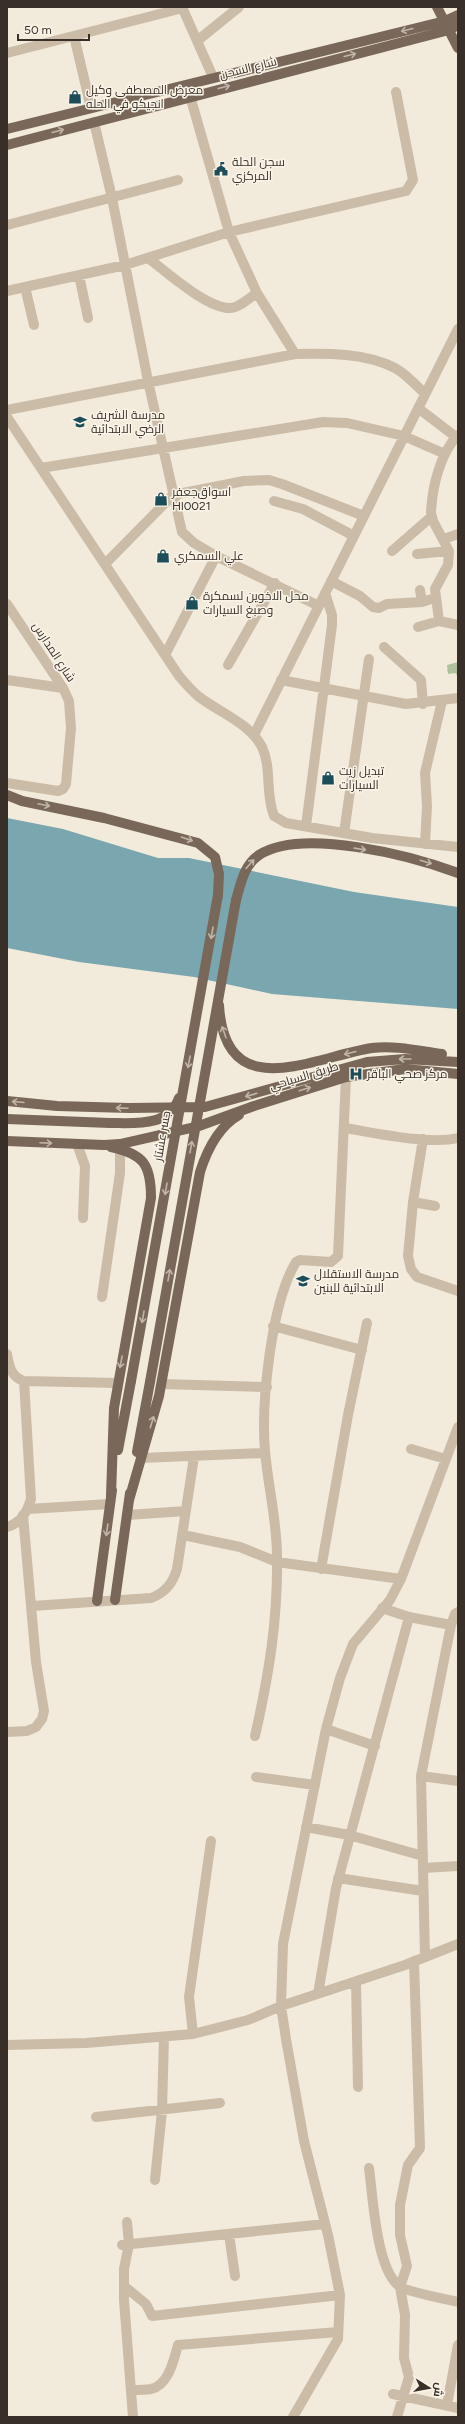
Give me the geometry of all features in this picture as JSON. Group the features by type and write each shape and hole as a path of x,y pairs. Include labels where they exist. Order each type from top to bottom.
{"main road":[{"path":"437,7 458,48"},
{"path":"456,7 458,12"},
{"path":"447,26 458,15"},
{"path":"447,26 458,25"},
{"name":"شارع السجن","path":"7,129 213,77 447,26"},
{"name":"شارع السجن","path":"7,145 447,26"},
{"path":"181,85 180,92 187,97"},
{"path":"170,88 175,93 174,100"},
{"path":"34,122 33,130 39,137"},
{"path":"20,126 25,132 24,140"},
{"name":"جسر عشتار","path":"7,795 22,801 104,818 184,838 198,843 211,852 217,864 218,895 111,1500"},
{"path":"115,1600 127,1515 220,984 236,900 247,867 259,855 275,848 292,845 326,844 394,854 458,872"},
{"path":"220,984 220,1018 224,1034 240,1057 254,1065 276,1069 298,1067 374,1048 392,1048 458,1057"},
{"name":"طريق السياحي","path":"7,1101 57,1106 129,1108 205,1107 301,1080 344,1066 386,1059 458,1062"},
{"name":"طريق السياحي","path":"254,1106 346,1076 405,1069 458,1074"},
{"path":"7,1119 110,1123 154,1122 162,1118 177,1105 186,1077"},
{"path":"130,1500 162,1384 200,1172 213,1141 224,1127 236,1116 254,1106"},
{"path":"7,1141 120,1146 199,1126 254,1106"},
{"path":"97,1601 111,1500 114,1408 117,1383 151,1198 151,1176 145,1164 137,1156 120,1146"}],"street":[{"path":"197,41 239,7"},
{"path":"7,53 183,8 213,77"},
{"path":"74,36 91,108"},
{"path":"7,292 125,265 228,232 406,191 412,180 396,92"},
{"path":"187,97 228,232 256,293 295,354"},
{"path":"94,122 112,198 148,381 180,526 186,538 216,556 275,583 318,606"},
{"path":"7,225 178,180"},
{"path":"148,258 208,301 220,306 230,308 241,304 256,293"},
{"path":"79,275 88,318"},
{"path":"25,287 34,325"},
{"path":"254,735 458,329"},
{"path":"7,410 148,381 295,354 334,354 376,361 394,368 425,394"},
{"path":"418,408 457,436 445,454 431,508 431,517 449,551 448,566 438,582 435,598 439,622"},
{"path":"7,417 164,655 191,690 254,735 262,748 266,759 270,798 274,816 286,823 344,833 458,847"},
{"path":"41,468 323,422 347,423 404,436 445,454"},
{"path":"105,564 174,495 244,481 269,480 364,516"},
{"path":"274,501 303,509 354,536"},
{"path":"392,552 431,517"},
{"path":"444,539 458,534"},
{"path":"417,554 449,551"},
{"path":"164,655 216,556"},
{"path":"331,581 360,596 373,608 379,608 387,604 422,602 435,598"},
{"path":"228,665 275,583"},
{"path":"420,590 422,602"},
{"path":"306,826 325,690 332,625 332,615 325,593"},
{"name":"شارع المدارس","path":"7,604 63,688 71,711 67,780 63,789 58,791 7,783"},
{"path":"418,627 439,622 458,625"},
{"path":"384,647 421,680 423,704"},
{"path":"344,833 369,659"},
{"path":"7,680 63,688"},
{"path":"281,680 325,690 406,704 423,704 458,698"},
{"path":"425,844 427,806 425,773 442,701"},
{"path":"255,1736 272,1652 277,1562 265,1453 267,1387 274,1326 280,1300 296,1262 300,1260 331,1262 338,1256 345,1128 346,1076"},
{"path":"345,1128 423,1139 442,1140 458,1138"},
{"path":"423,1139 413,1202 408,1256 411,1269 417,1278 458,1291"},
{"path":"77,1144 85,1166 83,1218"},
{"path":"102,1297 120,1173 120,1146"},
{"path":"413,1202 435,1206"},
{"path":"321,1569 367,1323"},
{"path":"274,1326 362,1350"},
{"path":"7,1354 10,1368 14,1375 24,1381 117,1383"},
{"path":"7,1732 27,1731 36,1727 42,1719 44,1711 36,1662 26,1512 31,1488 24,1381"},
{"path":"162,1384 267,1387"},
{"path":"293,2417 338,2339 340,2295 325,2224 304,2140 281,2006 283,1944 326,1729 351,1649 382,1608 401,1579 458,1427"},
{"path":"411,1448 446,1459"},
{"path":"141,1458 265,1453"},
{"path":"32,1606 151,1598 166,1589 174,1580 183,1535 194,1456"},
{"path":"7,1527 13,1525 26,1512 111,1500"},
{"path":"127,1515 186,1511"},
{"path":"183,1535 240,1547 277,1562 401,1579"},
{"path":"382,1608 409,1617 451,1625"},
{"path":"425,1957 421,1776 451,1625 455,1614 458,1612"},
{"path":"318,1994 338,1878 409,1617"},
{"path":"326,1729 375,1746"},
{"path":"421,1776 458,1781"},
{"path":"256,1777 315,1785"},
{"path":"306,1828 349,1835 423,1856"},
{"path":"193,2034 189,1997 211,1842"},
{"path":"423,1868 458,1866"},
{"path":"338,1878 424,1891"},
{"path":"7,2045 164,2037 193,2034 248,2020 281,2006 414,1961 458,1944"},
{"path":"397,2417 405,2396 409,2377 404,2358 404,2315 400,2287 407,2266 400,2234 402,2194 408,2165 420,2148 414,1961"},
{"path":"356,1981 358,2087"},
{"path":"155,2180 162,2111 164,2037"},
{"path":"96,2117 162,2111 220,2103"},
{"path":"369,2168 382,2256 389,2275 400,2287 458,2302"},
{"path":"127,2222 124,2286 133,2417"},
{"path":"126,2244 325,2224"},
{"path":"229,2234 235,2276"},
{"path":"124,2286 146,2304 152,2316 340,2295"},
{"path":"131,2390 152,2389 160,2383 171,2372 178,2345 338,2332"},
{"path":"447,2405 458,2345"},
{"path":"393,2394 458,2408"}],"green space":[{"path":"458,662 458,676 455,673 448,674 447,665"}],"water":[{"path":"7,818 63,829 158,858 189,858 354,892 458,907 458,1009 272,994 194,977 79,962 7,948"}],"place":[{"name":"معرض المصطفى وكيل انجيكو في الحله","path":"75,97"},
{"name":"سجن الحلة المركزي","path":"221,169"},
{"name":"مدرسة الشريف الرضي الابتدائية","path":"80,422"},
{"name":"اسواق‌جعفر Hl0021","path":"161,499"},
{"name":"علي السمكري","path":"163,556"},
{"name":"محل الاخوين لسمكرة وصبغ السيارات","path":"192,603"},
{"name":"تبديل زيت السيارات","path":"328,778"},
{"name":"مركز صحي الباقر","path":"356,1074"},
{"name":"مدرسة الاستقلال الابتدائية للبنين","path":"303,1281"}]}
